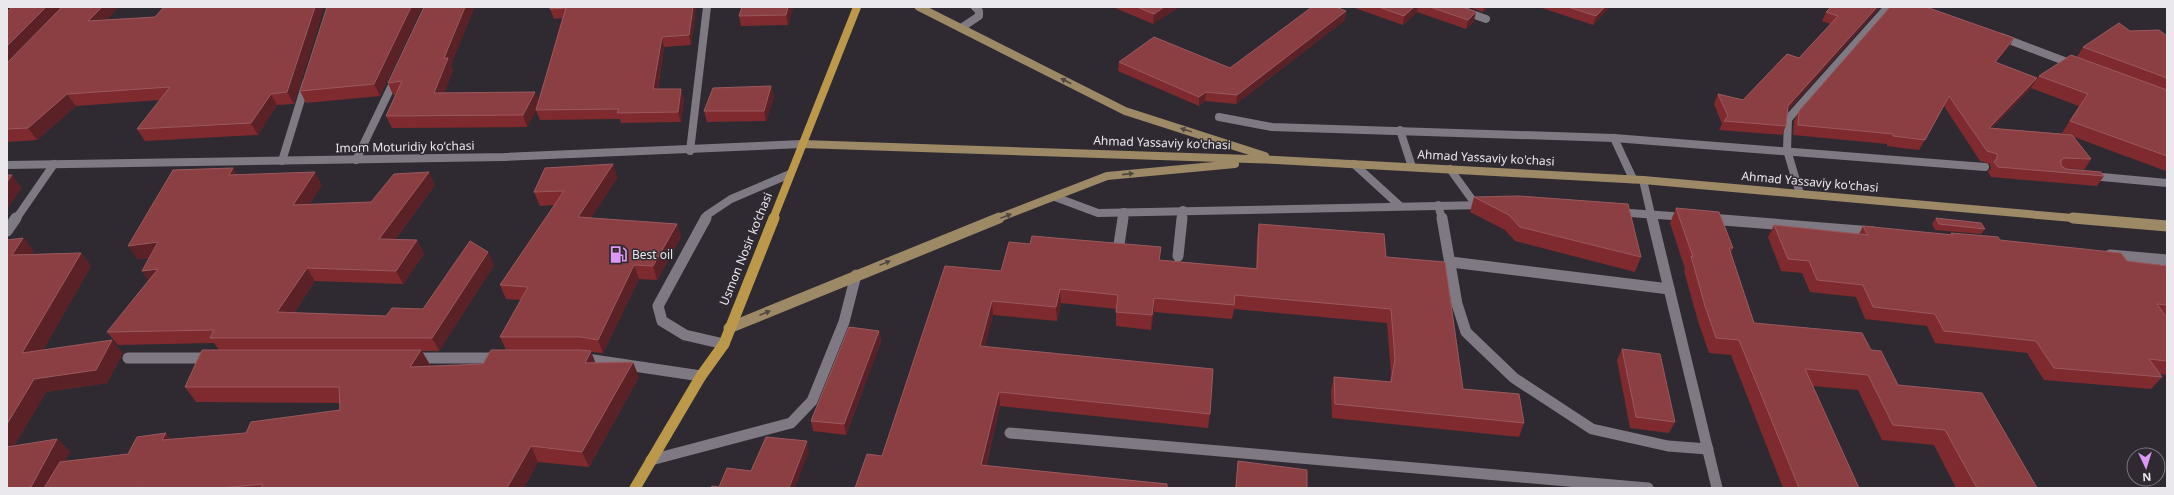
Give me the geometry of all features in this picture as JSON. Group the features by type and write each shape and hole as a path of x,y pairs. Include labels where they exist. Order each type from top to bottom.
{"main road":[{"name":"Usmon Nosir ko‘chasi","path":"635,488 701,376 724,344 729,328 857,7"},
{"path":"919,7 1125,111 1276,160"},
{"name":"Ahmad Yassaviy ko'chasi","path":"802,144 1276,160 1638,179 2167,226"},
{"path":"729,328 856,275 1107,176 1276,160"}],"street":[{"path":"690,151 707,7"},
{"path":"961,28 979,16 979,10 975,7"},
{"path":"1452,7 1486,19"},
{"path":"1800,194 1787,150 1786,127 1788,118 1888,7"},
{"path":"1996,35 2083,68"},
{"path":"356,160 400,68"},
{"path":"282,161 309,73"},
{"path":"1219,117 1272,127 1614,138 1787,150 1985,167"},
{"path":"1400,130 1412,167"},
{"path":"1614,138 1638,179 1651,215 1717,488"},
{"name":"Imom Moturidiy koʻchasi","path":"7,165 356,160 690,151 802,144"},
{"path":"7,231 54,164"},
{"path":"1354,164 1400,206"},
{"path":"1450,169 1476,205"},
{"path":"724,344 685,335 662,321 658,306 707,216 731,199 790,174"},
{"path":"2082,176 2167,183"},
{"path":"1055,197 1098,213 1183,210 1492,205"},
{"path":"1438,205 1445,227 1457,304 1466,332 1514,378 1592,429 1668,446 1708,449"},
{"path":"1178,256 1183,210"},
{"path":"1118,251 1124,212"},
{"path":"1606,212 1886,233"},
{"path":"2099,254 2167,260"},
{"path":"1451,262 1669,289"},
{"path":"651,460 792,423 812,401 844,322 856,275"},
{"path":"128,358 223,358"},
{"path":"397,358 508,358"},
{"path":"572,358 587,358 701,376"},
{"path":"1010,433 1648,488"}],"building":[{"path":"12,7 46,7 7,46 7,12"},
{"path":"62,7 102,7 88,21 155,17 164,7 315,7 287,92 271,94 251,123 137,129 170,87 67,94 28,128 7,129 7,63"},
{"path":"327,7 411,7 374,84 300,91"},
{"path":"424,7 465,7 444,58 448,58 434,93 535,92 523,115 386,116 402,81 388,83"},
{"path":"551,7 693,7 689,35 662,37 653,89 681,89 678,112 617,113 619,109 536,110 566,8 550,9"},
{"path":"742,7 788,7 786,15 739,16"},
{"path":"1137,7 1164,7 1154,14"},
{"path":"1312,7 1336,7 1346,11 1237,95 1206,92 1199,97 1119,62 1154,37 1230,68"},
{"path":"1379,7 1414,7 1404,16"},
{"path":"1430,7 1463,7 1476,12 1468,20"},
{"path":"1568,7 1605,7 1596,16"},
{"path":"1831,7 1877,7 1788,106 1786,126 1724,121 1728,116 1718,94 1743,100 1787,54 1799,58 1838,16 1826,12"},
{"path":"1890,7 1926,7 2014,38 1995,62 2037,78 1989,128 2072,135 2091,159 2064,158 2061,160 2061,166 2066,169 2101,172 2104,176 1998,167 1994,162 1997,158 1997,154 1987,151 1949,96 1925,140 1893,136 1893,134 1798,125 1799,111"},
{"path":"2119,23 2130,31 2159,30 2167,36 2167,78 2083,47"},
{"path":"2071,55 2167,90 2167,156 2070,121 2088,94 2039,76"},
{"path":"771,86 764,111 704,111 713,88"},
{"path":"613,164 578,217 677,224 653,266 634,265 598,340 581,337 500,337 528,287 500,285 564,191 534,192 545,168"},
{"path":"233,168 229,175 315,172 293,205 371,202 394,174 429,172 379,239 417,240 396,271 307,268 277,312 386,316 392,308 423,309 470,241 488,252 432,338 210,338 214,330 107,332 158,269 142,271 158,242 128,246 173,170"},
{"path":"7,175 12,175 7,182"},
{"path":"1519,196 1628,204 1641,257 1520,227 1509,215 1474,197"},
{"path":"1676,208 1719,212 1733,248 1729,248 1754,323 1862,333 1871,350 1881,351 1898,385 1982,393 2037,488 1977,488 1945,430 1893,425 1868,375 1805,369 1859,488 1799,488 1739,340 1716,338 1691,256 1693,257"},
{"path":"1936,218 1981,223 1985,229 1939,224"},
{"path":"1259,224 1384,234 1386,257 1445,262 1463,389 1519,394 1524,423 1335,404 1334,377 1391,382 1395,359 1391,309 1235,295 1234,305 1154,298 1152,315 1116,312 1118,295 1060,289 1056,307 992,301 980,346 1213,369 1210,414 999,392 981,465 1167,484 1167,488 855,488 867,454 882,456 945,266 1001,271 1009,242 1030,244 1032,236 1161,247 1159,260 1257,269"},
{"path":"1774,225 1868,235 1863,226 1953,235 1951,233 1998,237 2000,240 2121,253 2127,261 2167,266 2167,305 2157,304 2167,318 2167,361 2149,359 2162,377 2054,368 2036,341 1944,331 1935,314 1873,307 1863,285 1817,280 1809,261 1788,259"},
{"path":"23,238 12,255 81,253 22,353 112,340 96,370 34,379 7,424 7,240"},
{"path":"849,327 879,331 844,424 811,421"},
{"path":"1622,349 1660,354 1675,422 1636,417"},
{"path":"202,350 421,350 410,367 483,364 491,350 580,350 591,351 585,363 633,362 582,452 531,446 507,488 261,488 263,484 221,488 44,488 60,462 128,454 137,437 166,433 162,440 246,433 251,422 340,410 339,387 185,387"},
{"path":"766,437 807,441 789,488 711,488 712,486 719,487 727,468 751,471"},
{"path":"57,439 31,487 7,488 7,447"},
{"path":"1238,461 1307,470 1307,488 1236,488"}],"place":[{"name":"Best oil","path":"619,255"}]}
